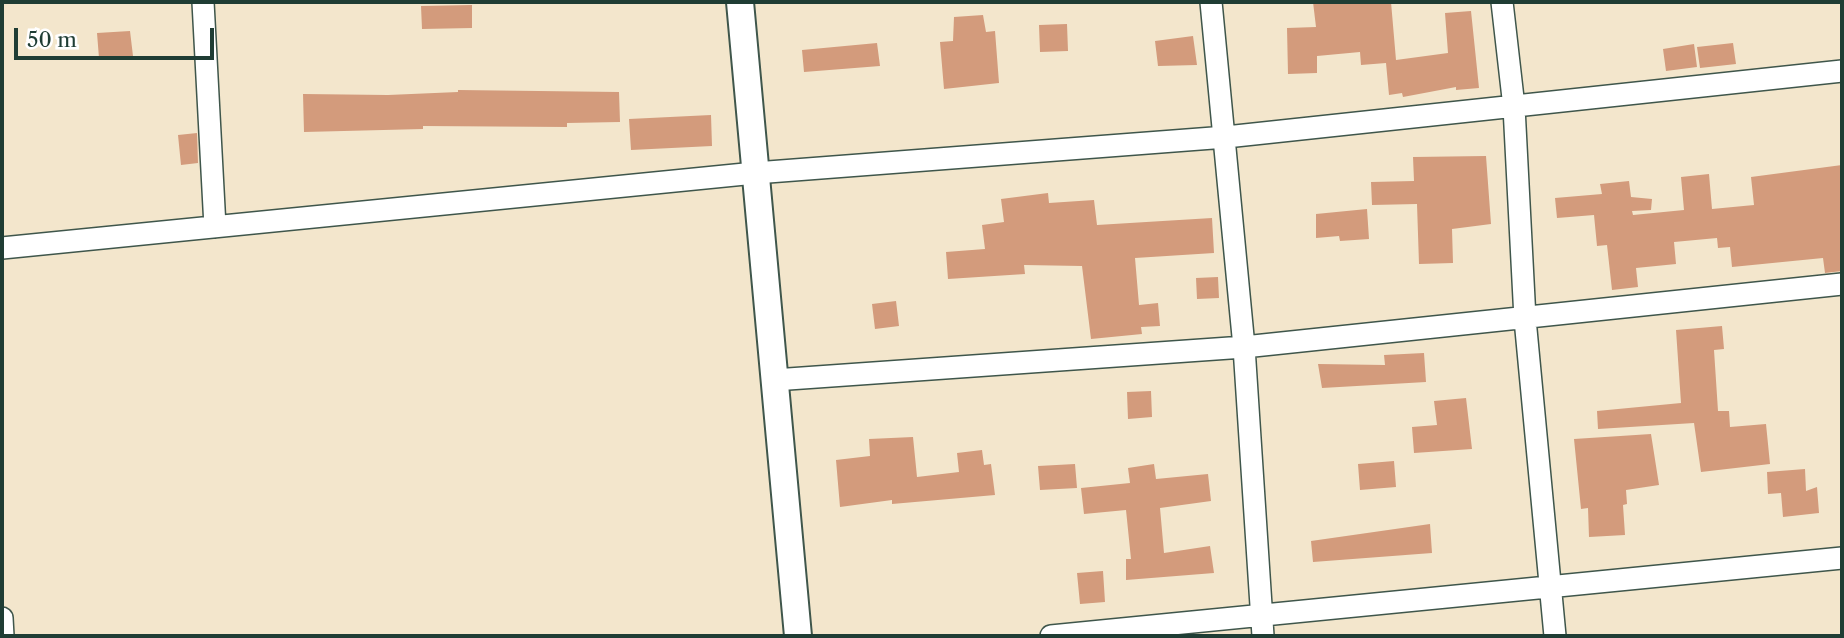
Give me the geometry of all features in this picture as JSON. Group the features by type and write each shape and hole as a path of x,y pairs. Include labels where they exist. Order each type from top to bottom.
{"street":[{"path":"203,2 215,227"},
{"path":"740,2 798,636"},
{"path":"1211,2 1244,347 1262,626"},
{"path":"1502,2 1514,107 1525,319 1555,636"},
{"path":"2,248 755,173 1226,137 1842,71"},
{"path":"774,380 1244,347 1842,284"},
{"path":"1051,636 1262,626 1550,586 1842,558"},
{"path":"2,618 4,636"}],"building":[{"path":"1313,2 1391,2 1396,60 1448,53 1445,13 1471,11 1479,88 1456,90 1456,87 1403,97 1402,93 1389,95 1386,63 1361,65 1360,52 1317,56 1317,73 1288,74 1287,28 1316,27"},
{"path":"472,5 472,28 422,29 421,6"},
{"path":"983,15 986,32 995,31 999,83 944,89 940,42 953,41 954,17"},
{"path":"1067,24 1068,51 1040,52 1039,25"},
{"path":"130,31 133,56 99,58 97,33"},
{"path":"1193,36 1197,65 1158,66 1155,41"},
{"path":"877,43 880,66 804,72 802,50"},
{"path":"1733,43 1736,64 1700,68 1697,47"},
{"path":"1694,44 1697,67 1666,71 1663,49"},
{"path":"458,90 619,92 620,122 567,123 567,127 423,126 423,129 304,132 303,94 388,95"},
{"path":"711,115 712,146 631,150 629,119"},
{"path":"197,133 198,163 181,165 178,135"},
{"path":"1486,156 1491,224 1452,229 1453,263 1419,264 1417,204 1372,205 1371,182 1414,181 1413,157"},
{"path":"1842,165 1842,271 1825,273 1823,258 1732,267 1730,247 1718,248 1717,238 1674,242 1676,264 1636,268 1638,287 1612,290 1607,245 1597,246 1594,215 1557,218 1555,198 1602,194 1600,184 1629,181 1631,197 1652,199 1651,210 1632,211 1633,215 1684,210 1681,177 1709,174 1712,209 1754,205 1751,177"},
{"path":"1048,193 1049,203 1094,200 1097,225 1212,218 1214,253 1135,258 1139,305 1158,303 1160,326 1141,327 1142,334 1091,339 1082,266 1024,265 1025,274 948,279 946,252 985,249 982,225 1004,222 1001,199"},
{"path":"1367,209 1369,239 1340,241 1339,236 1316,238 1316,214"},
{"path":"1218,277 1219,298 1197,299 1196,278"},
{"path":"896,301 899,326 875,329 872,304"},
{"path":"1722,326 1724,349 1714,350 1718,411 1729,411 1730,427 1766,424 1770,464 1701,472 1694,423 1598,429 1597,411 1681,403 1676,330"},
{"path":"1424,353 1426,382 1322,388 1318,364 1385,365 1384,355"},
{"path":"1151,391 1152,417 1128,419 1127,392"},
{"path":"1466,398 1472,449 1414,453 1412,427 1437,425 1434,401"},
{"path":"1651,434 1659,485 1626,490 1627,504 1623,505 1625,535 1589,537 1588,508 1581,509 1574,439"},
{"path":"913,437 917,477 959,472 957,453 982,450 984,465 991,464 995,495 892,504 892,500 840,507 836,460 870,456 869,439"},
{"path":"1394,461 1396,487 1360,490 1358,464"},
{"path":"1075,464 1077,488 1040,490 1038,466"},
{"path":"1154,464 1156,479 1208,474 1211,501 1160,508 1164,553 1210,546 1214,573 1126,580 1126,559 1131,559 1126,510 1084,514 1081,488 1130,483 1128,468"},
{"path":"1805,469 1806,491 1817,487 1819,513 1783,517 1781,493 1768,494 1767,472"},
{"path":"1430,524 1432,553 1313,562 1311,541"},
{"path":"1103,571 1105,602 1080,604 1077,573"}]}
